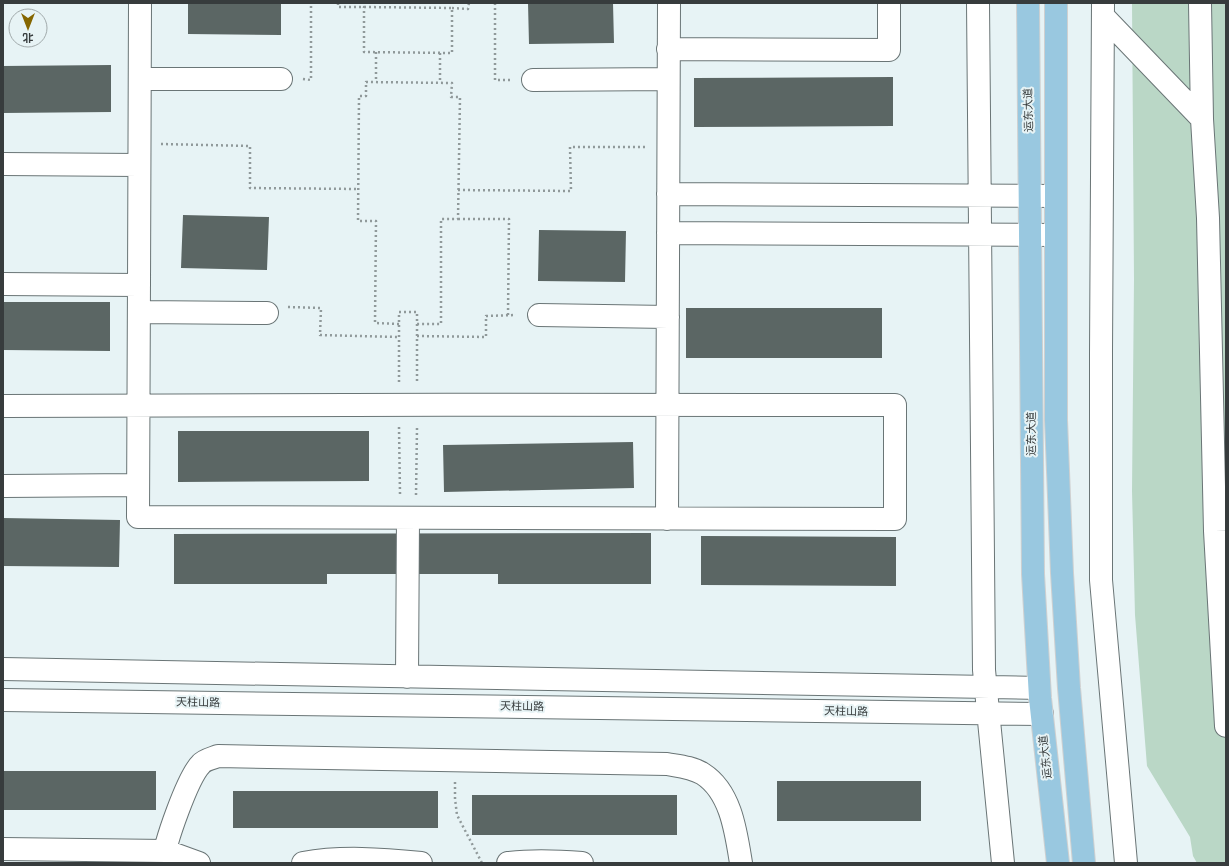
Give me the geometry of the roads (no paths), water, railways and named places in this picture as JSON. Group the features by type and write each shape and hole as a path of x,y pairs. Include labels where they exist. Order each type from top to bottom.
{"main road":[{"name":"运东大道","path":"1028,3 1033,574 1039,688 1058,863"},
{"path":"1056,3 1056,420 1062,573 1070,696 1084,863"}],"street":[{"path":"3,406 138,406 667,403 895,405 895,519 138,517 138,406 139,312 139,144 140,3"},
{"path":"667,519 668,3"},
{"path":"668,49 889,50 889,3"},
{"path":"978,3 983,654 1003,863"},
{"path":"1200,3 1202,119 1217,218 1215,532 1226,726"},
{"path":"1104,10 1202,119"},
{"path":"1104,10 1101,346 1101,580 1126,863"},
{"path":"140,79 281,79"},
{"path":"533,80 668,79"},
{"path":"3,164 139,165"},
{"path":"668,194 1056,196"},
{"path":"668,233 1056,235"},
{"path":"3,284 139,285"},
{"path":"139,312 267,313"},
{"path":"539,316 668,317"},
{"path":"3,486 138,485"},
{"path":"407,677 408,518"},
{"path":"3,669 1039,688"},
{"name":"天柱山路","path":"3,700 1042,714"},
{"path":"164,857 173,824 191,779 201,763 218,756 667,764 688,768 703,774 716,785 724,796 738,844 741,863"},
{"path":"3,849 164,857 199,863"},
{"path":"303,863 320,860 380,859 421,863"},
{"path":"508,863 529,860 553,860 582,863"}]}
